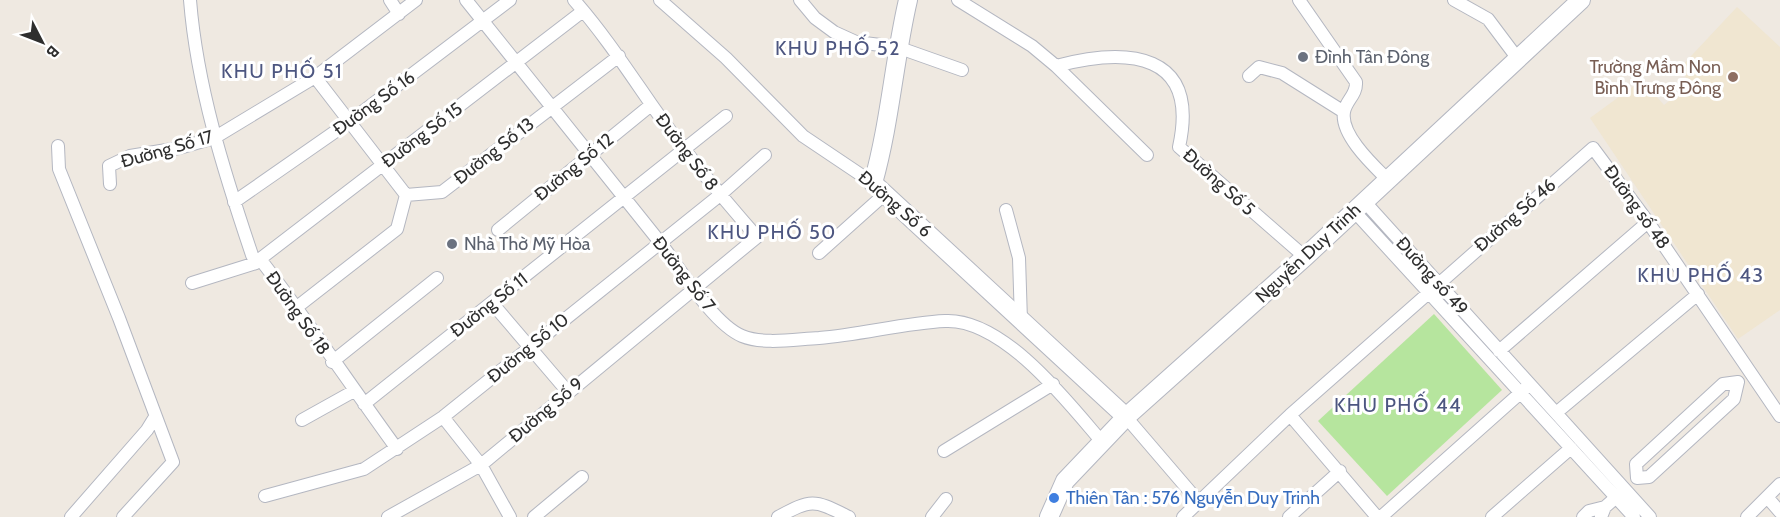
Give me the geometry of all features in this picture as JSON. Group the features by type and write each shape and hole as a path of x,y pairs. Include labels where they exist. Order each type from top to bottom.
{"main road":[{"path":"879,188 881,155 897,46 908,0"},
{"name":"Nguyễn Duy Trinh","path":"1049,517 1065,480 1126,417 1305,257 1581,0"},
{"name":"Đường Số 6","path":"879,188 1126,417"}],"street":[{"name":"Đường Số 18","path":"190,0 192,29 214,138 234,202 258,261 297,307 332,362 397,449"},
{"path":"390,0 399,14"},
{"name":"Đường Số 17","path":"110,184 109,166 130,156 179,148 214,138 315,77 416,0"},
{"name":"Đường Số 7","path":"466,0 660,243 695,288 706,308 742,336 771,340 825,337 948,320 990,332 1053,384 1102,442"},
{"name":"Đường Số 16","path":"234,202 349,122 484,22 510,0"},
{"name":"Đường Số 8","path":"574,0 619,56 651,105 720,195 757,237 695,288"},
{"name":"Đường Số 6","path":"660,0 726,58 803,136 879,188"},
{"path":"800,0 815,18 834,32 856,42 897,46 962,70"},
{"path":"958,0 1032,46 1056,66 1147,155"},
{"path":"1299,0 1356,82 1357,90 1344,112 1346,125 1353,142 1388,180"},
{"path":"1454,0 1488,19 1518,59"},
{"name":"Đường Số 15","path":"258,261 583,11"},
{"name":"Đường Số 13","path":"406,195 442,192 619,56"},
{"name":"Đường Số 5","path":"1056,66 1103,57 1132,56 1155,65 1172,79 1182,96 1184,124 1179,147 1305,257"},
{"path":"1249,76 1259,67 1282,73 1344,112"},
{"path":"297,307 397,229 406,195 315,77"},
{"name":"Đường Số 12","path":"498,230 589,153 651,105"},
{"name":"Đường Số 11","path":"364,404 726,116"},
{"path":"58,146 59,169 119,318 173,462 123,517"},
{"name":"Đường số 48","path":"1593,148 1648,222 1752,371 1780,416"},
{"name":"Đường Số 46","path":"1183,517 1197,501 1290,415 1593,148"},
{"name":"Đường Số 10","path":"265,496 364,469 397,449 443,417 720,195 765,155"},
{"path":"819,253 879,188"},
{"name":"Đường số 49","path":"1359,206 1433,287 1499,351 1525,389 1556,413 1620,494 1650,517"},
{"path":"1006,210 1019,258 1021,321"},
{"path":"1499,351 1648,222"},
{"path":"192,283 258,261"},
{"path":"332,362 437,278"},
{"path":"1433,287 1525,389 1571,448 1620,494 1634,517"},
{"name":"Đường Số 9","path":"387,517 481,465 695,288"},
{"path":"1556,413 1698,294"},
{"path":"492,303 568,392"},
{"path":"1637,478 1636,464 1723,384 1738,382 1752,371"},
{"path":"1582,517 1590,511 1603,512 1637,478 1649,477 1734,399 1738,382"},
{"path":"944,452 1053,384"},
{"path":"1382,517 1525,389"},
{"path":"302,420 354,391"},
{"path":"1290,415 1377,517"},
{"path":"72,517 147,430 155,417"},
{"path":"443,417 481,465 510,517"},
{"path":"1126,417 1197,501"},
{"path":"1492,517 1571,448"},
{"path":"1288,517 1340,471"},
{"path":"534,517 582,477"},
{"path":"1747,517 1780,484"},
{"path":"1767,497 1780,512"},
{"path":"932,517 946,499"},
{"path":"778,517 802,504 819,502 849,517"}],"shaded area":[{"path":"1737,7 1780,47 1780,310 1738,339 1590,118 1642,80 1664,105 1692,83 1678,70"}],"green space":[{"path":"1434,314 1502,390 1387,496 1318,421"}],"place":[{"name":"Đình Tân Đông","path":"1303,57"},
{"name":"Trường Mầm Non Bình Trưng Đông","path":"1733,77"},
{"name":"Nhà Thờ Mỹ Hòa","path":"452,244"},
{"name":"Thiên Tân : 576 Nguyễn Duy Trinh","path":"1054,498"}],"district":[{"name":"KHU PHỐ 52","path":"838,48"},
{"name":"KHU PHỐ 51","path":"282,71"},
{"name":"KHU PHỐ 50","path":"772,232"},
{"name":"KHU PHỐ 43","path":"1701,275"},
{"name":"KHU PHỐ 44","path":"1398,405"}]}
